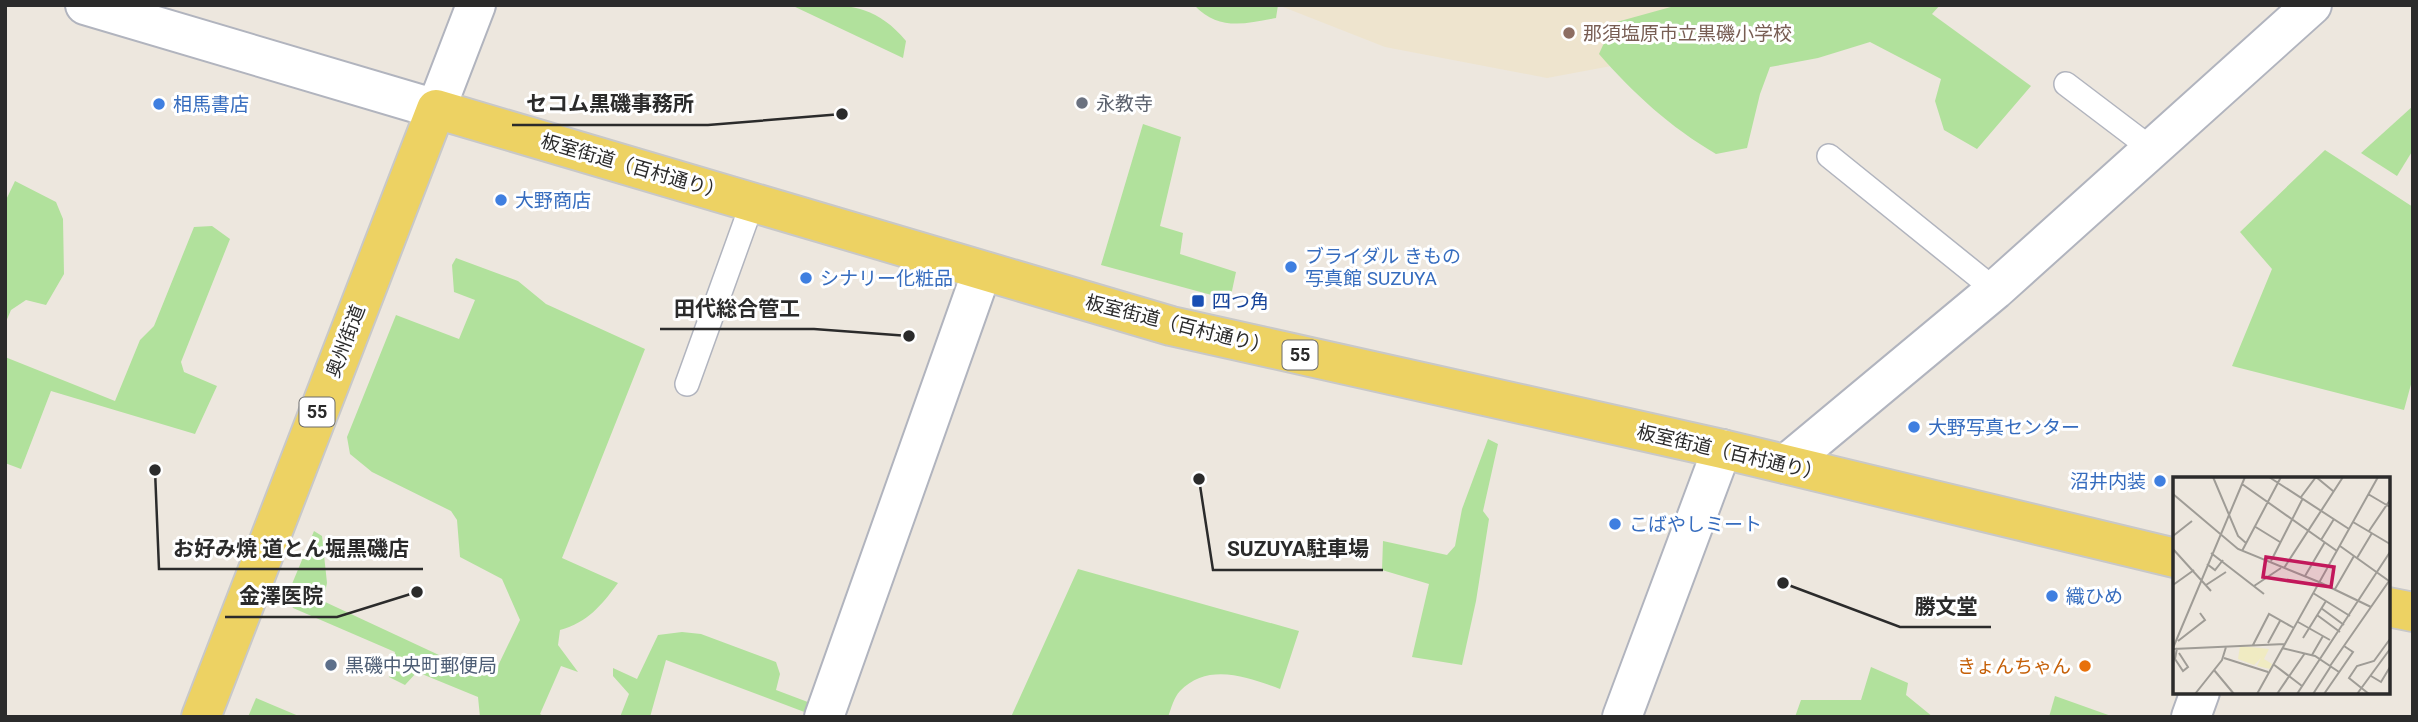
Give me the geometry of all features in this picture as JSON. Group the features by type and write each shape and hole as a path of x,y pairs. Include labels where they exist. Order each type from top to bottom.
{"main road":[{"name":"板室街道（百村通り）","path":"436,109 1171,326 1722,449 2173,558"},
{"name":"奥州街道","path":"201,717 436,109"},
{"path":"2390,607 2413,612"}],"street":[{"path":"85,5 436,109"},
{"name":"奥州街道","path":"436,109 476,5"},
{"path":"1786,464 1995,290 2312,5"},
{"path":"824,717 982,271"},
{"path":"1622,717 1722,449"},
{"path":"2191,717 2199,694"}],"lane":[{"path":"2066,84 2153,150"},
{"path":"1829,156 1995,290"},
{"path":"687,384 752,201"}],"shaded area":[{"name":"那須塩原市立黒磯小学校","path":"1278,5 1885,5 1863,19 1547,78 1385,47"}],"green space":[{"path":"791,5 854,8 881,18 906,41 903,58"},
{"path":"1194,5 1278,5 1276,18 1232,24 1213,19"},
{"path":"1678,5 1940,5 1932,14 2031,86 1977,149 1944,130 1935,101 1941,79 1870,42 1818,58 1770,67 1760,94 1747,148 1716,154 1653,109 1599,54 1613,23"},
{"path":"2413,106 2413,150 2397,176 2361,153"},
{"path":"1143,124 1181,137 1160,226 1183,233 1180,254 1236,272 1230,300 1101,265"},
{"path":"2325,150 2413,207 2413,377 2404,410 2232,366 2272,269 2240,232"},
{"path":"15,181 56,202 63,219 64,274 46,305 26,300 11,310 5,324 5,202"},
{"path":"212,226 230,239 181,362 184,372 217,386 195,434 51,391 21,469 5,463 5,357 115,401 140,340 154,326 194,227"},
{"path":"456,258 518,281 546,304 645,349 562,558 618,583 593,612 578,623 560,630 558,645 578,672 561,666 540,714 545,717 480,717 478,697 417,672 405,685 389,677 395,652 293,608 287,596 314,531 322,536 327,583 323,601 484,676 495,672 520,620 502,579 460,557 457,520 451,511 372,472 350,454 347,437 396,315 459,339 475,300 454,292 452,265"},
{"path":"1488,439 1498,444 1483,511 1489,519 1476,601 1462,665 1412,657 1429,584 1382,570 1383,541 1447,555 1455,546 1462,509"},
{"path":"1078,569 1299,631 1280,689 1255,680 1216,674 1191,682 1180,691 1168,717 1011,717"},
{"path":"682,632 701,634 776,662 780,674 776,690 821,707 815,716 666,660 650,717 620,717 629,694 613,676 613,668 637,679 658,635"},
{"path":"1871,667 1908,683 1906,695 1933,717 1795,717 1801,700 1861,700"},
{"path":"2055,696 2114,717 2049,717"},
{"path":"256,698 301,717 248,717"}],"place":[{"name":"那須塩原市立黒磯小学校","path":"1569,33"},
{"name":"永教寺","path":"1082,103"},
{"name":"相馬書店","path":"159,104"},
{"name":"セコム黒磯事務所","path":"842,114"},
{"name":"大野商店","path":"501,200"},
{"name":"ブライダル きもの 写真館 SUZUYA","path":"1291,267"},
{"name":"シナリー化粧品","path":"806,278"},
{"name":"四つ角","path":"1198,301"},
{"name":"田代総合管工","path":"909,336"},
{"name":"大野写真センター","path":"1914,427"},
{"name":"お好み焼 道とん堀黒磯店","path":"155,470"},
{"name":"SUZUYA駐車場","path":"1199,479"},
{"name":"沼井内装","path":"2160,481"},
{"name":"こばやしミート","path":"1615,524"},
{"name":"勝文堂","path":"1783,583"},
{"name":"金澤医院","path":"417,592"},
{"name":"織ひめ","path":"2052,596"},
{"name":"黒磯中央町郵便局","path":"331,665"},
{"name":"きょんちゃん","path":"2085,666"}]}
